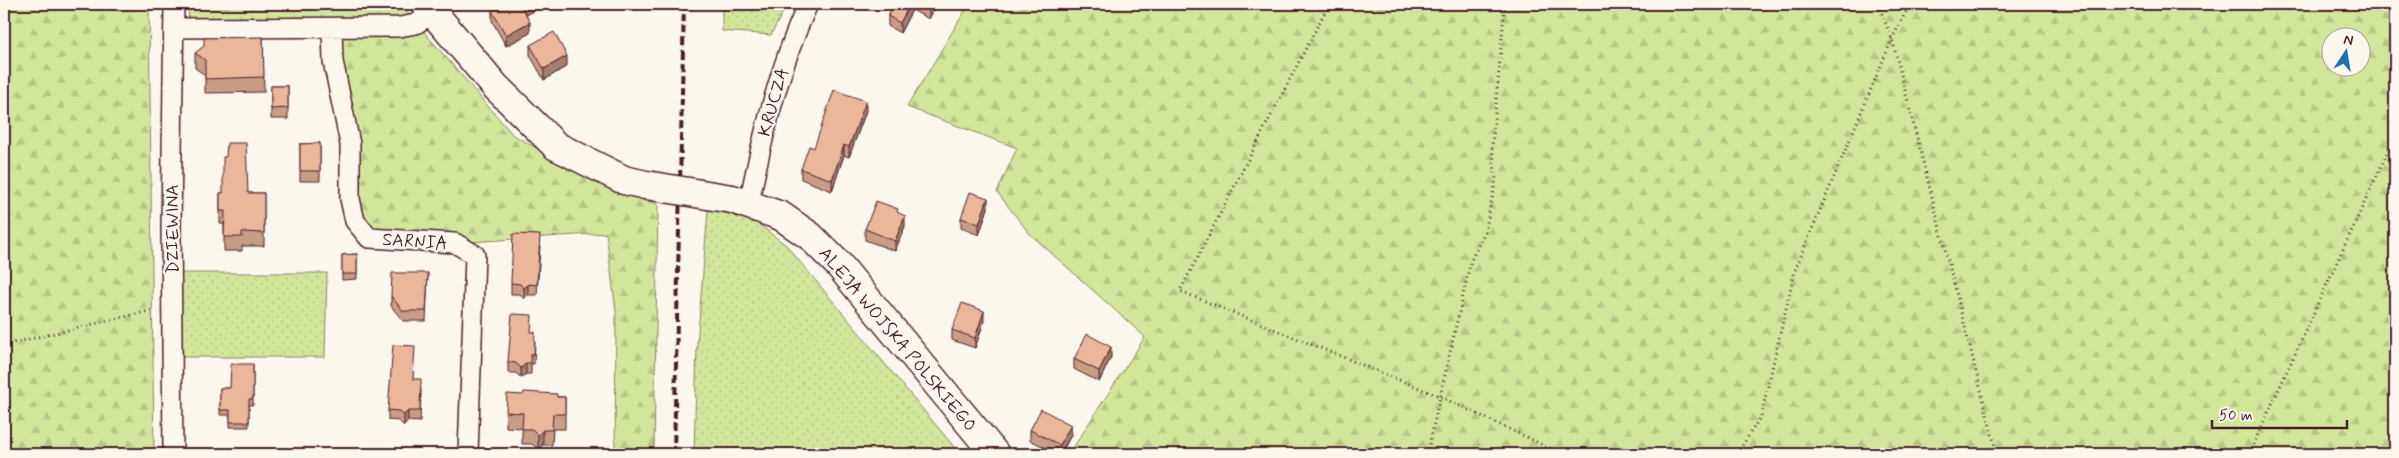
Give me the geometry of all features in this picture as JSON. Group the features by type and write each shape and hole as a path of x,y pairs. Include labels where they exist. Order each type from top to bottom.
{"street":[{"name":"DZIEWINA","path":"172,454 174,4"},
{"name":"KRUCZA","path":"740,201 793,36 808,4"},
{"path":"174,28 410,26 430,8"},
{"name":"ALEJA WOJSKA POLSKIEGO","path":"430,8 495,86 556,146 624,180 740,201 781,216 810,236 839,265 995,454"},
{"name":"SARNIA","path":"332,28 333,61 350,144 350,199 355,221 369,238 455,243 475,255 468,454"}],"path":[{"path":"1329,4 1180,291 1439,396 1562,454"},
{"path":"1426,454 1471,260 1484,232 1496,180 1492,146 1505,4"},
{"path":"1878,4 1892,39 1998,454"},
{"path":"1737,454 1761,416 1795,270 1892,39 1910,4"},
{"path":"2249,454 2395,136"},
{"path":"4,345 143,311 172,308"}],"green space":[{"path":"4,4 149,4 154,454 4,454"},
{"path":"188,4 400,4 513,135 619,194 658,204 654,454 615,454 616,311 606,233 455,243 369,238 355,221 331,28 189,28"},
{"path":"722,4 787,4 771,35 722,31"},
{"path":"969,4 2395,4 2395,454 1069,454 1145,337 1029,233 997,192 1017,148 907,107"},
{"path":"708,210 749,217 786,245 960,454 694,454 697,345"},
{"path":"172,273 327,273 325,357 172,357"}],"building":[{"path":"504,4 528,4 522,8 530,22 506,35 492,11"},
{"path":"894,4 910,4 900,23 888,16"},
{"path":"920,4 932,4 929,9"},
{"path":"554,32 567,56 544,69 530,45"},
{"path":"263,37 264,77 205,79 205,60 195,53 204,46 204,38"},
{"path":"271,86 288,86 288,108 271,109"},
{"path":"834,90 866,101 849,147 844,145 832,180 801,169 809,146 814,148"},
{"path":"227,143 246,143 248,193 264,193 264,233 242,232 242,237 224,237 225,211 220,211 220,193 223,193 223,157 226,157"},
{"path":"320,143 320,171 300,171 300,144"},
{"path":"970,192 988,198 979,224 961,218"},
{"path":"876,201 898,209 897,212 905,216 895,241 865,229"},
{"path":"513,234 540,235 537,285 528,284 524,289 520,284 511,283"},
{"path":"357,254 357,274 342,274 342,255"},
{"path":"392,273 428,273 426,311 403,311 391,296"},
{"path":"962,303 984,311 975,338 952,330"},
{"path":"512,314 532,315 531,332 535,332 534,354 531,354 531,363 526,363 521,368 516,363 508,362"},
{"path":"1087,334 1111,347 1099,371 1074,359"},
{"path":"393,345 415,346 413,379 421,379 420,411 408,411 404,415 399,411 388,410"},
{"path":"231,364 253,364 253,399 249,399 249,422 230,422 230,410 220,410 220,388 230,388"},
{"path":"524,392 557,394 557,397 565,397 565,414 553,414 552,430 543,430 538,435 532,429 522,429 523,413 506,412 507,394 523,395"},
{"path":"1041,409 1071,425 1060,445 1030,430"}],"railway":[{"path":"674,454 684,4"}]}
